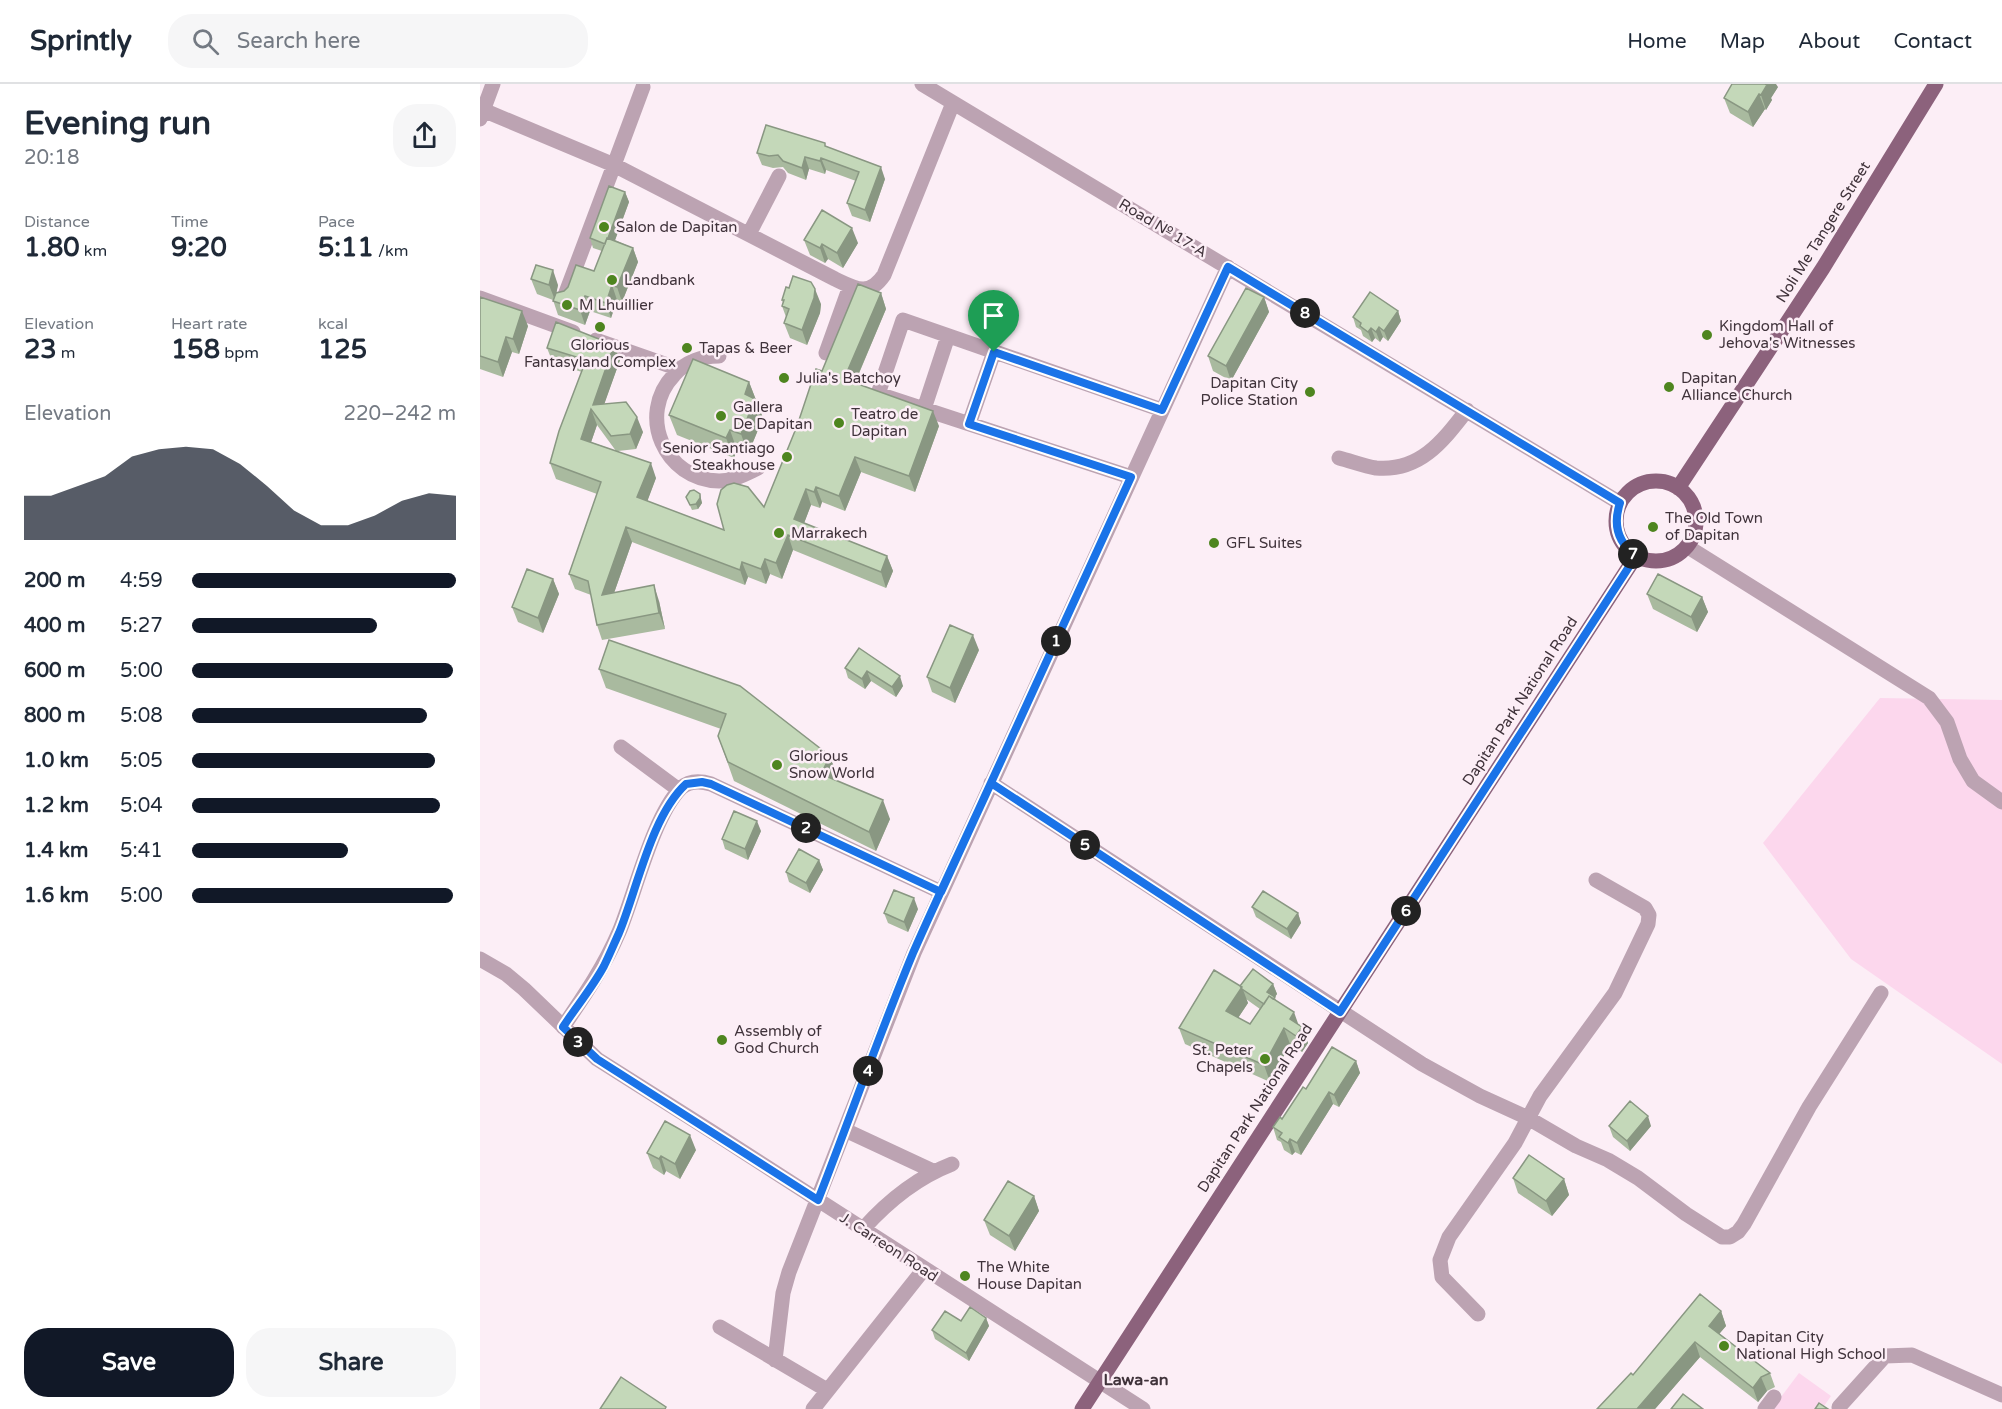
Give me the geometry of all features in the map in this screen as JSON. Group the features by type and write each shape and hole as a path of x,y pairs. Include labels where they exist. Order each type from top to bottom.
{"main road":[{"name":"Noli Me Tangere Street","path":"1678,488 1823,268 1930,86"},
{"path":"1651,481 1660,481 1678,488 1692,501 1695,510 1696,530 1688,547 1681,554 1663,561 1644,560 1636,556 1623,544 1616,528 1620,503 1633,488 1651,481"},
{"name":"Dapitan Park National Road","path":"1082,1409 1636,556"}],"street":[{"path":"493,84 482,114 614,165 850,286 864,290 876,286 884,275 953,103"},
{"name":"Road № 17-A","path":"922,84 1620,503"},
{"path":"564,298 643,87"},
{"path":"749,234 779,176"},
{"path":"776,1360 783,1293 796,1253 914,953 1228,267"},
{"path":"826,353 850,286"},
{"path":"480,298 679,369"},
{"path":"1131,477 878,394 903,320 1162,410"},
{"path":"924,409 948,336"},
{"path":"969,424 994,352"},
{"path":"719,356 693,360 679,369 667,382 659,398 656,414 657,432 663,448 674,462 687,472 703,479 721,481 740,477 758,468"},
{"path":"1339,458 1373,468 1407,465 1430,453 1442,442 1467,410"},
{"path":"1688,547 1929,698 1947,722 1960,759 1973,781 2002,802"},
{"path":"621,747 679,790"},
{"path":"563,1027 603,967 620,930 633,890 661,821 679,790 686,784 694,782 711,784 941,892"},
{"path":"991,783 1422,1065 1528,1118 1576,1146 1608,1160 1638,1178 1722,1237 1730,1237 1744,1224 1809,1107 1881,993"},
{"path":"1478,1314 1443,1277 1440,1260 1449,1237 1515,1143 1540,1096 1615,993 1648,924 1645,908 1596,880"},
{"name":"J. Carreon Road","path":"480,959 524,989 597,1059 1143,1409"},
{"path":"845,1130 933,1171"},
{"path":"863,1229 883,1206 933,1171 952,1164"},
{"path":"813,1409 924,1269"},
{"path":"720,1327 827,1390"},
{"path":"1839,1407 1885,1356 1912,1355 2002,1395"}],"shaded area":[{"path":"1880,698 2002,700 2002,1064 1851,959 1763,843"},
{"path":"1799,1373 1831,1396 1822,1409 1772,1409"}],"building":[{"path":"1732,84 1767,85 1748,112 1724,98"},
{"path":"766,125 825,143 825,146 881,167 865,210 847,203 859,172 821,158 820,161 805,157 802,168 783,161 778,155 769,156 757,153"},
{"path":"609,186 625,192 605,244 590,238"},
{"path":"822,210 852,228 837,253 822,244 820,248 804,240"},
{"path":"607,238 633,248 617,287 612,285 606,303 585,296 580,310 553,301 556,293 568,287 576,265 594,271"},
{"path":"536,265 553,270 549,285 531,279"},
{"path":"793,276 811,282 815,289 802,330 784,323 789,309 782,306 784,300 782,300"},
{"path":"858,284 881,293 844,379 933,411 909,476 855,457 839,496 816,487 814,492 806,489 794,519 887,556 881,572 788,535 776,563 765,559 761,569 742,562 740,570 626,527 602,595 654,585 659,613 597,625 588,581 569,574 601,482 550,463 559,431 586,360 547,348 556,322 614,345 593,405 626,402 637,417 630,434 611,436 591,409 581,439 651,463 637,497 724,530 717,504 721,490 727,485 734,483 748,487 764,507 797,426 816,369 822,371"},
{"path":"1246,288 1264,297 1226,366 1208,356"},
{"path":"1370,292 1398,311 1384,331 1379,327 1376,332 1371,328 1368,332 1353,317"},
{"path":"480,297 522,311 513,339 506,337 498,362 480,356"},
{"name":"Gallera De Dapitan","path":"693,359 749,382 745,394 755,399 741,434 730,430 726,438 669,415"},
{"path":"694,490 700,494 700,498 696,504 690,505 686,497 690,491"},
{"path":"527,569 553,579 538,618 512,607"},
{"path":"1658,574 1702,597 1691,617 1647,594"},
{"path":"950,625 973,635 950,688 927,677"},
{"path":"609,640 740,686 830,756 821,774 883,800 869,832 728,762 718,736 726,714 599,669"},
{"path":"859,648 900,676 892,687 867,671 862,679 845,668"},
{"path":"734,811 757,821 745,849 722,839"},
{"path":"799,849 819,860 806,883 786,872"},
{"path":"894,890 914,898 904,922 884,913"},
{"path":"1263,891 1298,913 1287,929 1252,907"},
{"path":"1253,969 1273,984 1267,992 1275,997 1273,999 1269,996 1264,1004 1240,986"},
{"path":"1214,970 1242,987 1226,1011 1250,1024 1269,996 1294,1012 1290,1019 1302,1027 1296,1036 1284,1028 1264,1065 1179,1028"},
{"path":"1332,1047 1356,1061 1334,1095 1329,1092 1297,1143 1290,1139 1288,1143 1279,1137 1282,1133 1273,1127 1280,1117 1282,1119 1303,1087 1306,1089"},
{"path":"1630,1101 1648,1116 1627,1141 1609,1126"},
{"path":"665,1121 690,1135 675,1164 661,1156 659,1159 647,1153"},
{"path":"1529,1155 1564,1179 1546,1201 1513,1178"},
{"path":"1008,1181 1034,1196 1009,1236 984,1220"},
{"path":"1700,1294 1721,1311 1709,1326 1770,1373 1761,1377 1753,1388 1695,1342 1637,1409 1597,1409 1631,1373 1633,1375"},
{"path":"970,1307 986,1318 966,1353 932,1330 945,1311 961,1321"},
{"path":"621,1377 666,1407 665,1409 600,1409"},
{"path":"1683,1394 1703,1409 1671,1409"},
{"path":"1819,1403 1828,1409 1815,1409"}],"place":[{"name":"Salon de Dapitan","path":"604,227"},
{"name":"Landbank","path":"612,280"},
{"name":"M Lhuillier","path":"567,305"},
{"name":"Glorious Fantasyland Complex","path":"600,327"},
{"name":"Kingdom Hall of Jehova's Witnesses","path":"1707,335"},
{"name":"Tapas & Beer","path":"687,348"},
{"name":"Julia's Batchoy","path":"784,378"},
{"name":"Dapitan Alliance Church","path":"1669,387"},
{"name":"Dapitan City Police Station","path":"1310,392"},
{"name":"Gallera De Dapitan","path":"721,416"},
{"name":"Teatro de Dapitan","path":"839,423"},
{"name":"Senior Santiago Steakhouse","path":"787,457"},
{"name":"The Old Town of Dapitan","path":"1653,527"},
{"name":"Marrakech","path":"779,533"},
{"name":"GFL Suites","path":"1214,543"},
{"name":"Glorious Snow World","path":"777,765"},
{"name":"Assembly of God Church","path":"722,1040"},
{"name":"St. Peter Chapels","path":"1265,1059"},
{"name":"The White House Dapitan","path":"965,1276"},
{"name":"Dapitan City National High School","path":"1724,1346"}],"district":[{"name":"Lawa-an","path":"1136,1379"}],"route":[{"path":"1228,267 1620,503 1616,528 1623,544 1636,556 1340,1012 991,783 914,953 818,1200 597,1059 563,1027 603,967 620,930 633,890 661,821 672,800 686,784 702,782 711,784 941,892 1131,477 969,424 994,352 1162,410 1228,267"}]}
